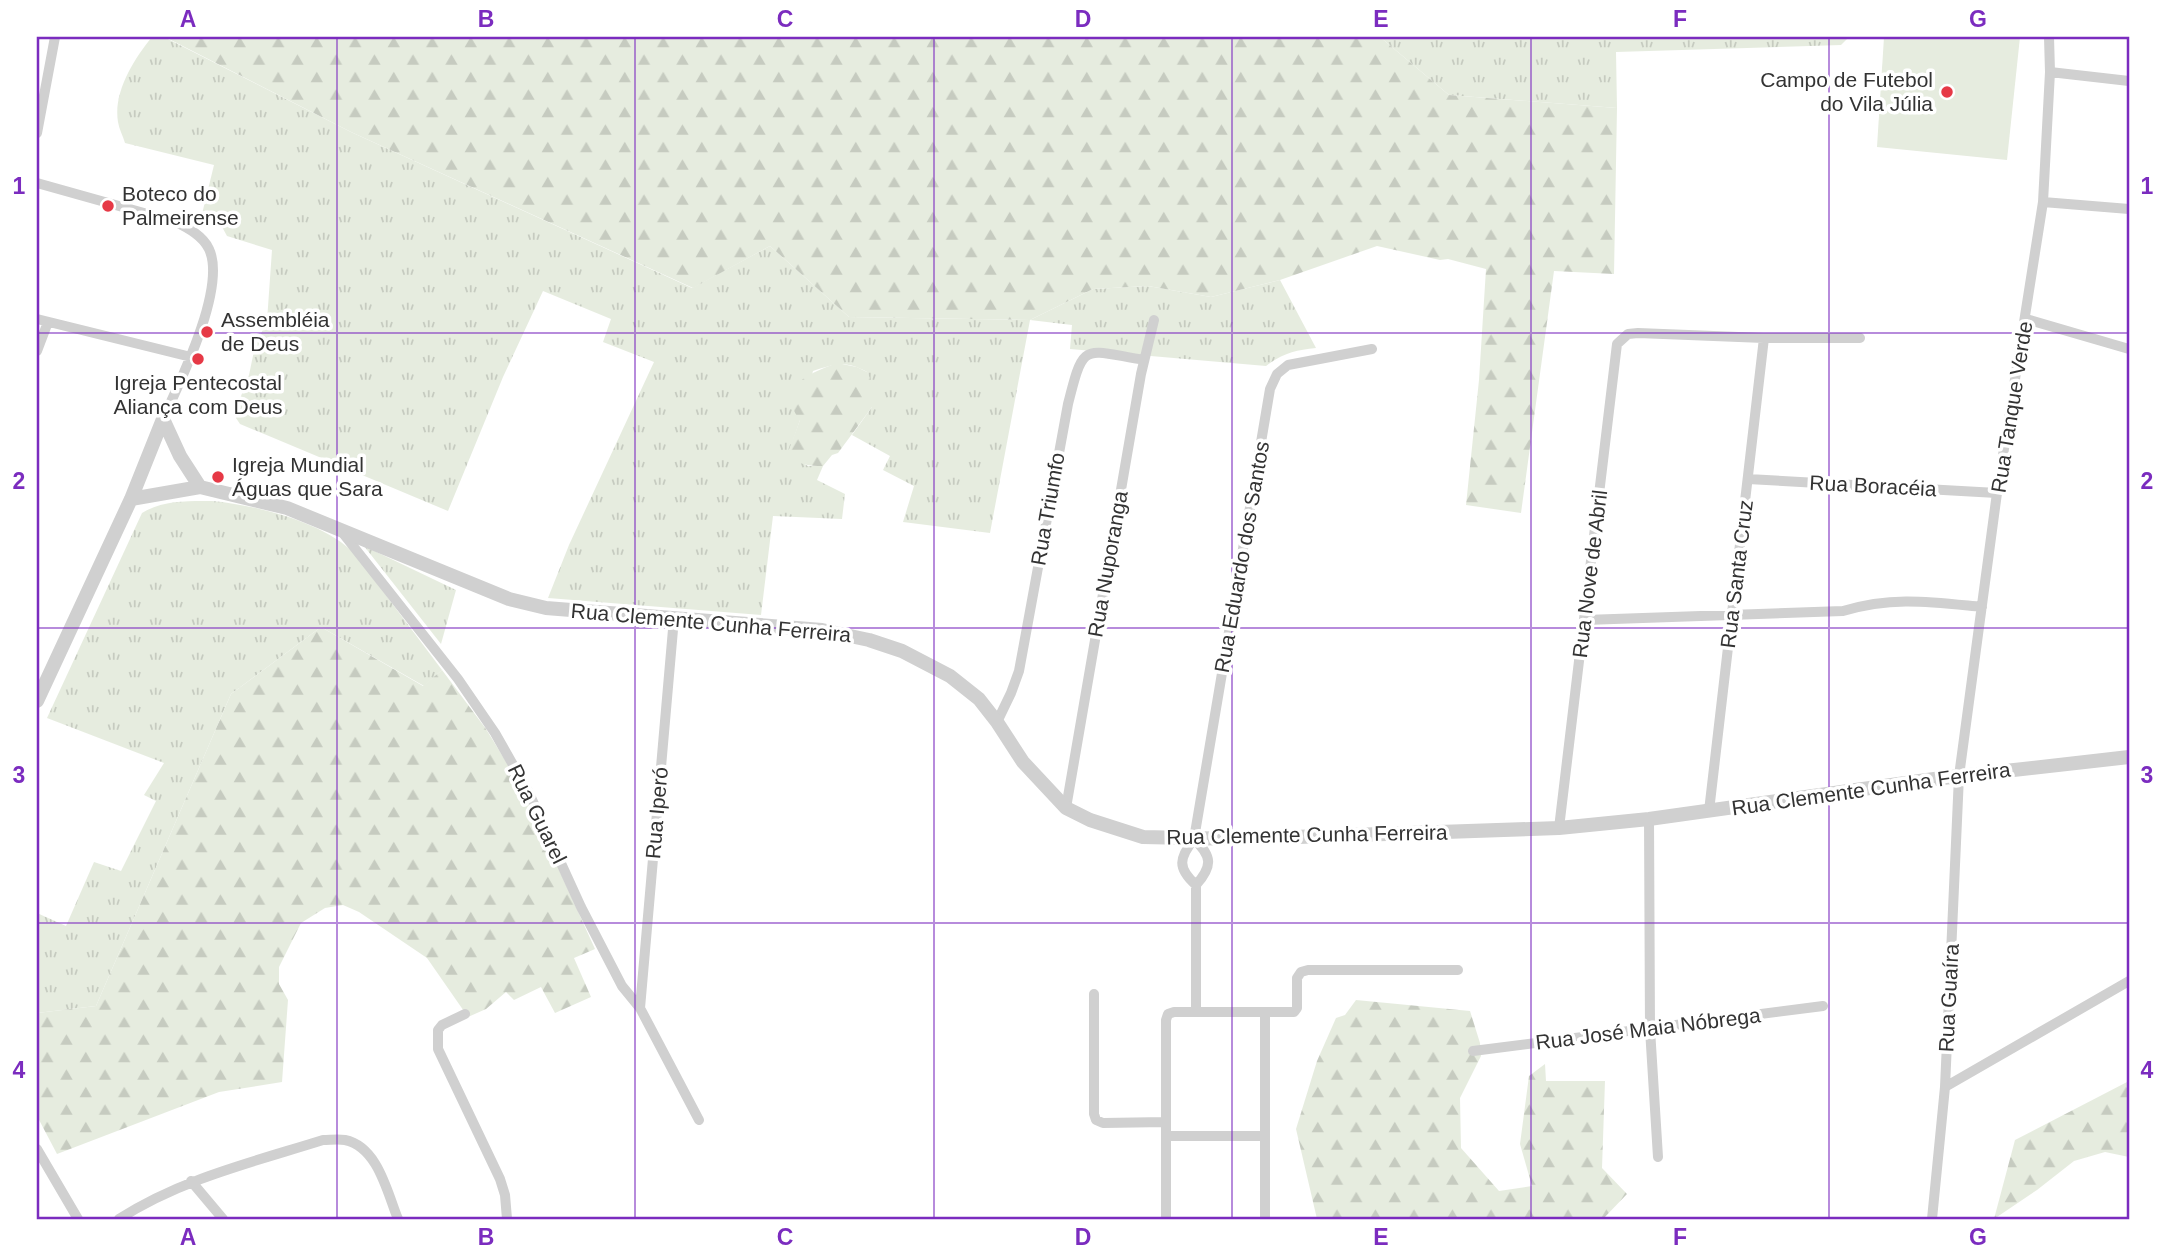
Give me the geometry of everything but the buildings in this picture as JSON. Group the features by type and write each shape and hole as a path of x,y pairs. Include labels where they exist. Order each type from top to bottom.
{"street":[{"path":"37,133 55,37"},
{"name":"Rua Tanque Verde","path":"1959,776 1997,493 2043,202 2050,72 2049,37"},
{"path":"2050,72 2129,81"},
{"path":"37,183 160,216 192,230 210,250 213,275 205,316 191,357 131,499 37,701"},
{"path":"2043,202 2129,209"},
{"path":"2026,318 2129,349"},
{"path":"37,351 42,320 191,357"},
{"name":"Rua Nuporanga","path":"1066,808 1144,360 1154,320"},
{"name":"Rua Nove de Abril","path":"1559,828 1617,344 1622,338 1638,333 1764,338"},
{"path":"1764,338 1860,338"},
{"name":"Rua Santa Cruz","path":"1709,811 1764,338"},
{"name":"Rua Eduardo dos Santos","path":"1196,885 1184,874 1182,863 1184,852 1194,839 1270,389 1277,374 1288,365 1372,349"},
{"name":"Rua Triumfo","path":"997,722 1012,694 1019,671 1068,404 1078,364 1092,352 1144,360"},
{"path":"163,419 180,456 200,487"},
{"name":"Rua Boracéia","path":"1748,479 1997,493"},
{"name":"Rua Clemente Cunha Ferreira","path":"131,499 200,487 287,508 509,599 546,608 774,625 822,630 869,640 911,655 950,676 979,699 1023,762 1066,808 1090,820 1143,837 1194,839 1383,835 1559,828 1649,819 1959,776 2129,757"},
{"name":"Rua Guarel","path":"341,529 458,679 495,733 529,793 581,907 622,986 640,1008 699,1120"},
{"path":"1585,620 1843,611 1884,601 1907,600 1982,607"},
{"name":"Rua Iperó","path":"640,1008 674,618"},
{"name":"Rua Guaíra","path":"1932,1219 1945,1087 1959,776"},
{"path":"1649,819 1650,1029 1658,1157"},
{"path":"1194,839 1207,852 1208,864 1206,874 1196,885 1196,1012"},
{"path":"1166,1219 1168,1014 1294,1012 1297,1007 1297,978 1301,972 1308,970 1458,970"},
{"path":"1945,1087 2129,981"},
{"path":"1094,995 1096,1120 1103,1124 1166,1122"},
{"name":"Rua José Maia Nóbrega","path":"1473,1051 1824,1006"},
{"path":"1265,1013 1265,1219"},
{"path":"465,1014 442,1025 438,1030 438,1049 500,1179 505,1195 507,1219"},
{"path":"1166,1136 1265,1136"},
{"path":"119,1219 191,1181 323,1140 343,1140 357,1144 368,1152 398,1219"},
{"path":"37,1149 78,1219"},
{"path":"191,1181 223,1219"}],"green space":[{"path":"152,37 164,37 351,132 692,288 770,246 849,317 1030,320 990,533 903,522 914,486 883,470 890,456 852,435 872,407 867,372 852,366 834,365 813,371 788,455 808,466 823,466 817,480 845,494 842,519 773,516 761,615 548,598 569,545 654,362 603,342 611,319 543,291 503,377 448,511 240,424 236,418 238,404 249,375 255,346 267,321 272,250 227,236 221,225 202,214 214,165 125,143 118,122 119,99 126,76"},
{"path":"165,37 1380,37 1449,95 1617,108 1614,274 1554,271 1521,513 1466,505 1479,380 1486,269 1377,246 1280,280 1211,297 1148,286 1093,289 1030,320 849,317 770,246 693,288 351,132"},
{"path":"1380,37 1849,37 1841,45 1616,52 1617,108 1449,95"},
{"name":"Campo de Futebol do Vila Júlia","path":"1884,37 2020,37 2007,160 1877,147"},
{"path":"1280,280 1316,348 1290,353 1266,366 1070,349 1072,325 1030,320 1093,289 1148,286 1211,297"},
{"path":"837,363 867,372 872,382 872,407 838,453 832,455 823,466 800,463 787,455 800,420 793,408 793,390 816,371"},
{"path":"212,501 249,506 288,517 308,524 342,543 355,554 442,670 424,686 321,627 231,694 96,1006 37,1013 37,913 66,926 94,862 121,871 156,801 144,795 164,763 47,718 142,513 167,503"},
{"path":"364,546 456,590 441,644"},
{"path":"321,627 423,686 442,670 486,729 521,786 595,949 574,958 591,997 555,1013 541,987 514,1000 506,992 486,1009 468,1017 427,958 359,912 343,905 325,908 301,923 279,967 279,984 288,1000 282,1082 219,1092 57,1154 37,1116 37,1013 96,1006 231,694"},
{"path":"1356,1000 1470,1011 1480,1043 1481,1056 1460,1098 1461,1148 1499,1191 1532,1186 1520,1144 1529,1076 1545,1064 1546,1081 1605,1081 1602,1168 1627,1194 1603,1219 1317,1219 1296,1129 1317,1061 1336,1018 1345,1015"},
{"path":"2129,1081 2129,1157 2105,1152 2074,1161 1994,1219 2015,1140"}],"place":[{"name":"Campo de Futebol do Vila Júlia","path":"1947,92"},
{"name":"Boteco do Palmeirense","path":"108,206"},
{"name":"Assembléia de Deus","path":"207,332"},
{"name":"Igreja Pentecostal Aliança com Deus","path":"198,359"},
{"name":"Igreja Mundial Águas que Sara","path":"218,477"}]}
